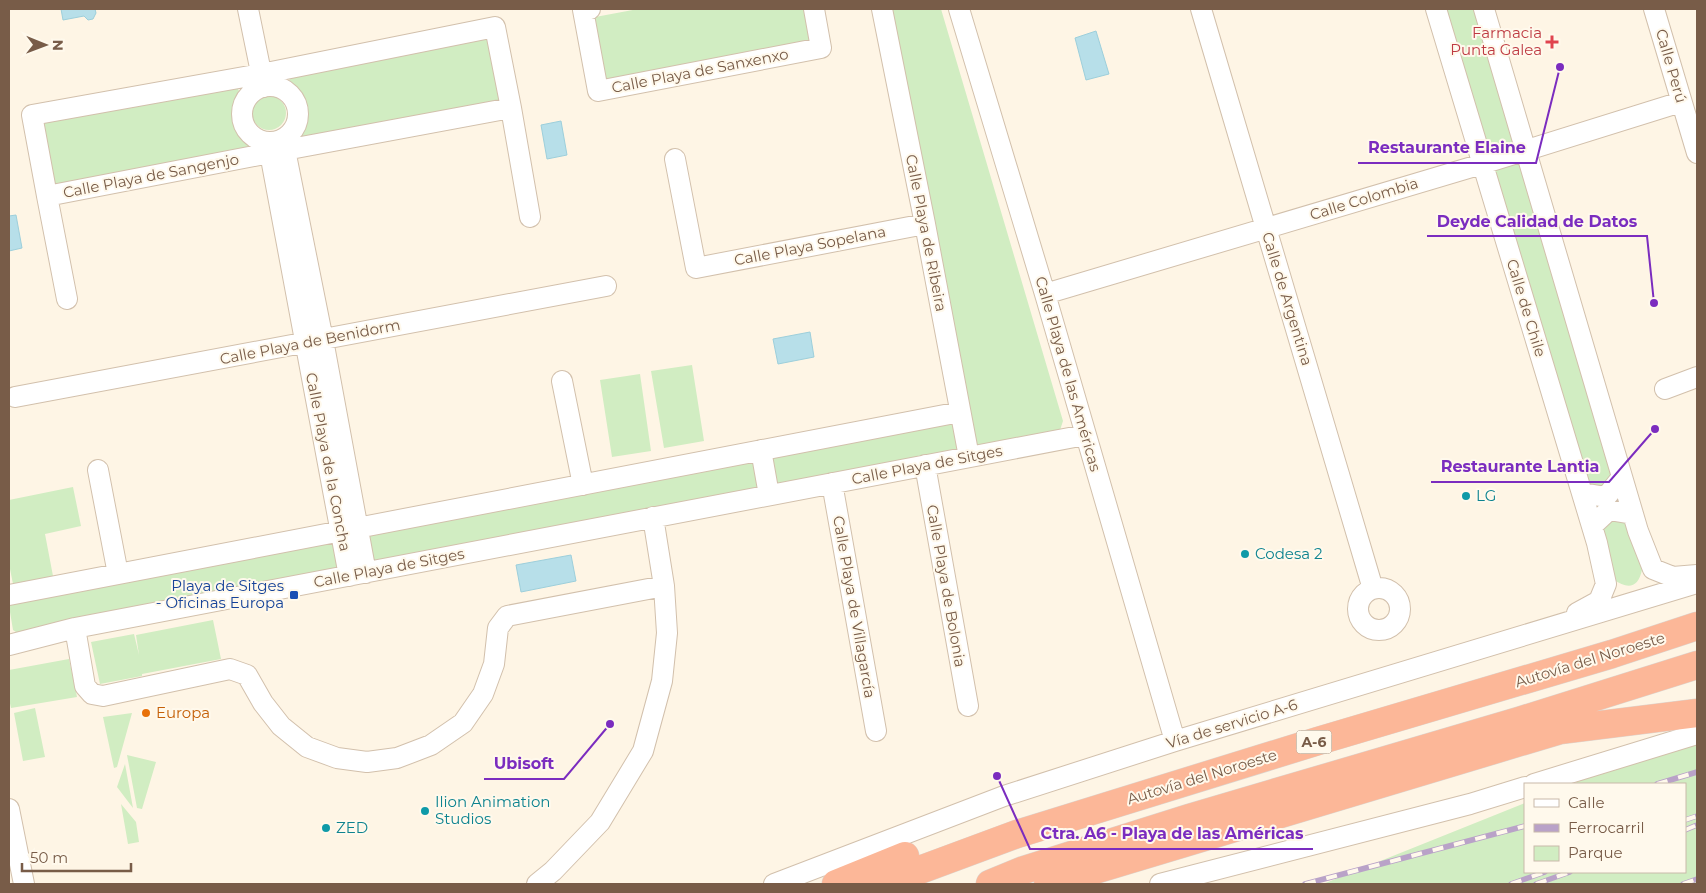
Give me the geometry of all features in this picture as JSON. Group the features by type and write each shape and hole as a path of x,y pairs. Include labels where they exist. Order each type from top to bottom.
{"highway":[{"name":"Autovía del Noroeste","path":"882,884 1017,834 1318,741 1612,654 1697,626"},
{"name":"A-6","path":"990,884 1024,870 1189,818 1520,721 1697,665"},
{"path":"1048,884 1560,730 1697,713"},
{"path":"836,884 868,870 937,845 1017,834"}],"street":[{"path":"248,9 262,81 288,92 298,107 299,116 296,126 276,146 257,140 250,134 242,117 246,99 262,81"},
{"name":"Calle Playa de Sanxenxo","path":"590,9 583,10 598,91 821,48 814,9"},
{"name":"Calle Playa de Ribeira","path":"882,9 969,457"},
{"name":"Calle Playa de las Américas","path":"959,9 1045,294 1175,741"},
{"name":"Calle de Argentina","path":"1201,9 1373,589"},
{"name":"Calle de Chile","path":"1436,9 1592,526 1606,584 1599,601 1551,628"},
{"path":"1484,9 1633,514 1653,569 1673,577 1697,575"},
{"name":"Calle Perú","path":"1654,9 1697,153"},
{"name":"Calle Playa de Sangenjo","path":"494,27 511,108 276,146 47,196 32,115 262,81 494,27"},
{"name":"Calle Colombia","path":"1045,294 1482,164 1681,102"},
{"path":"511,108 530,217"},
{"name":"Calle Playa de la Concha","path":"276,146 358,574"},
{"name":"Calle Playa Sopelana","path":"675,159 696,268 925,224"},
{"path":"47,196 67,299"},
{"name":"Calle Playa de Benidorm","path":"15,397 606,286"},
{"path":"1665,388 1697,377"},
{"path":"562,381 583,484"},
{"path":"9,596 960,412"},
{"name":"Calle Playa de Sitges","path":"9,644 75,628 1085,435"},
{"path":"761,450 769,495"},
{"name":"Calle Playa de Bolonia","path":"925,465 968,706"},
{"path":"98,470 118,574"},
{"path":"1582,493 1606,497 1622,477"},
{"name":"Calle Playa de Villagarcía","path":"832,483 876,731"},
{"path":"1592,526 1609,510 1633,514"},
{"path":"537,884 553,872 600,822 643,751 662,681 667,633 664,586 653,517"},
{"name":"Vía de servicio A-6","path":"774,884 1004,796 1175,741 1697,582"},
{"path":"75,628 85,686 92,694 103,696 230,669 247,675 263,704 280,726 307,747 337,758 367,762 397,758 431,746 463,723 483,694 494,664 498,628 507,616 664,586"},
{"path":"1537,783 1697,734"},
{"path":"1160,884 1470,804 1524,787"},
{"path":"9,809 18,881"}],"green space":[{"path":"638,9 807,9 813,42 602,81 590,18"},
{"path":"891,9 941,9 1063,421 1060,430 982,447 974,442"},
{"path":"1445,9 1476,9 1642,570 1638,581 1632,585 1623,585 1613,579"},
{"path":"488,38 500,102 303,140 299,135 306,113 304,100 290,82 289,76"},
{"path":"237,87 239,91 233,109 234,121 239,131 251,145 249,151 54,186 40,123"},
{"path":"269,96 276,97 281,101 285,106 285,120 281,125 276,129 269,130 262,129 257,125 253,120 252,113 253,106 257,101 262,97"},
{"path":"692,365 704,441 664,448 651,371"},
{"path":"640,374 651,451 612,457 600,380"},
{"path":"952,420 961,446 956,453 779,487 774,483 772,454"},
{"path":"756,461 759,473 757,491 379,564 371,559 367,539 371,532"},
{"path":"73,487 81,526 45,534 53,576 13,584 9,564 9,500"},
{"path":"331,542 334,544 339,567 336,571 19,634 13,630 9,606 14,600"},
{"path":"213,620 221,659 100,684 91,642 134,634 139,655 136,635"},
{"path":"69,659 77,697 11,708 9,699 9,670"},
{"path":"35,708 45,757 23,761 14,713"},
{"path":"132,713 117,767 114,768 103,717"},
{"path":"1697,734 1697,884 1323,884 1524,803 1524,873 1686,873 1686,783 1574,783"},
{"path":"127,755 156,762 142,809 137,808"},
{"path":"125,764 133,808 117,787"},
{"path":"121,804 136,822 139,842 128,844"}],"water":[{"path":"61,9 95,9 96,13 93,19 88,20 84,16 63,20"},
{"path":"1096,31 1109,74 1086,80 1075,38"},
{"path":"561,121 567,155 547,159 541,125"},
{"path":"16,215 22,248 9,251 9,216"},
{"path":"810,332 814,357 778,364 773,339"},
{"path":"571,555 576,581 521,592 516,565"}],"railway":[{"path":"1660,783 1697,772"},
{"path":"1686,820 1697,816"},
{"path":"1686,830 1697,825"},
{"path":"1305,884 1524,826"},
{"path":"1511,884 1542,873"},
{"path":"1536,884 1567,873"},
{"path":"1683,884 1697,879"}],"place":[{"name":"Farmacia Punta Galea","path":"1552,42"},
{"name":"Restaurante Elaine","path":"1560,67"},
{"name":"Deyde Calidad de Datos","path":"1654,303"},
{"name":"Restaurante Lantia","path":"1655,429"},
{"name":"LG","path":"1466,496"},
{"name":"Codesa 2","path":"1245,554"},
{"name":"Playa de Sitges - Oficinas Europa","path":"294,595"},
{"name":"Europa","path":"146,713"},
{"name":"Ubisoft","path":"610,724"},
{"name":"Ctra. A6 - Playa de las Américas","path":"997,776"},
{"name":"Ilion Animation Studios","path":"425,811"},
{"name":"ZED","path":"326,828"}]}
